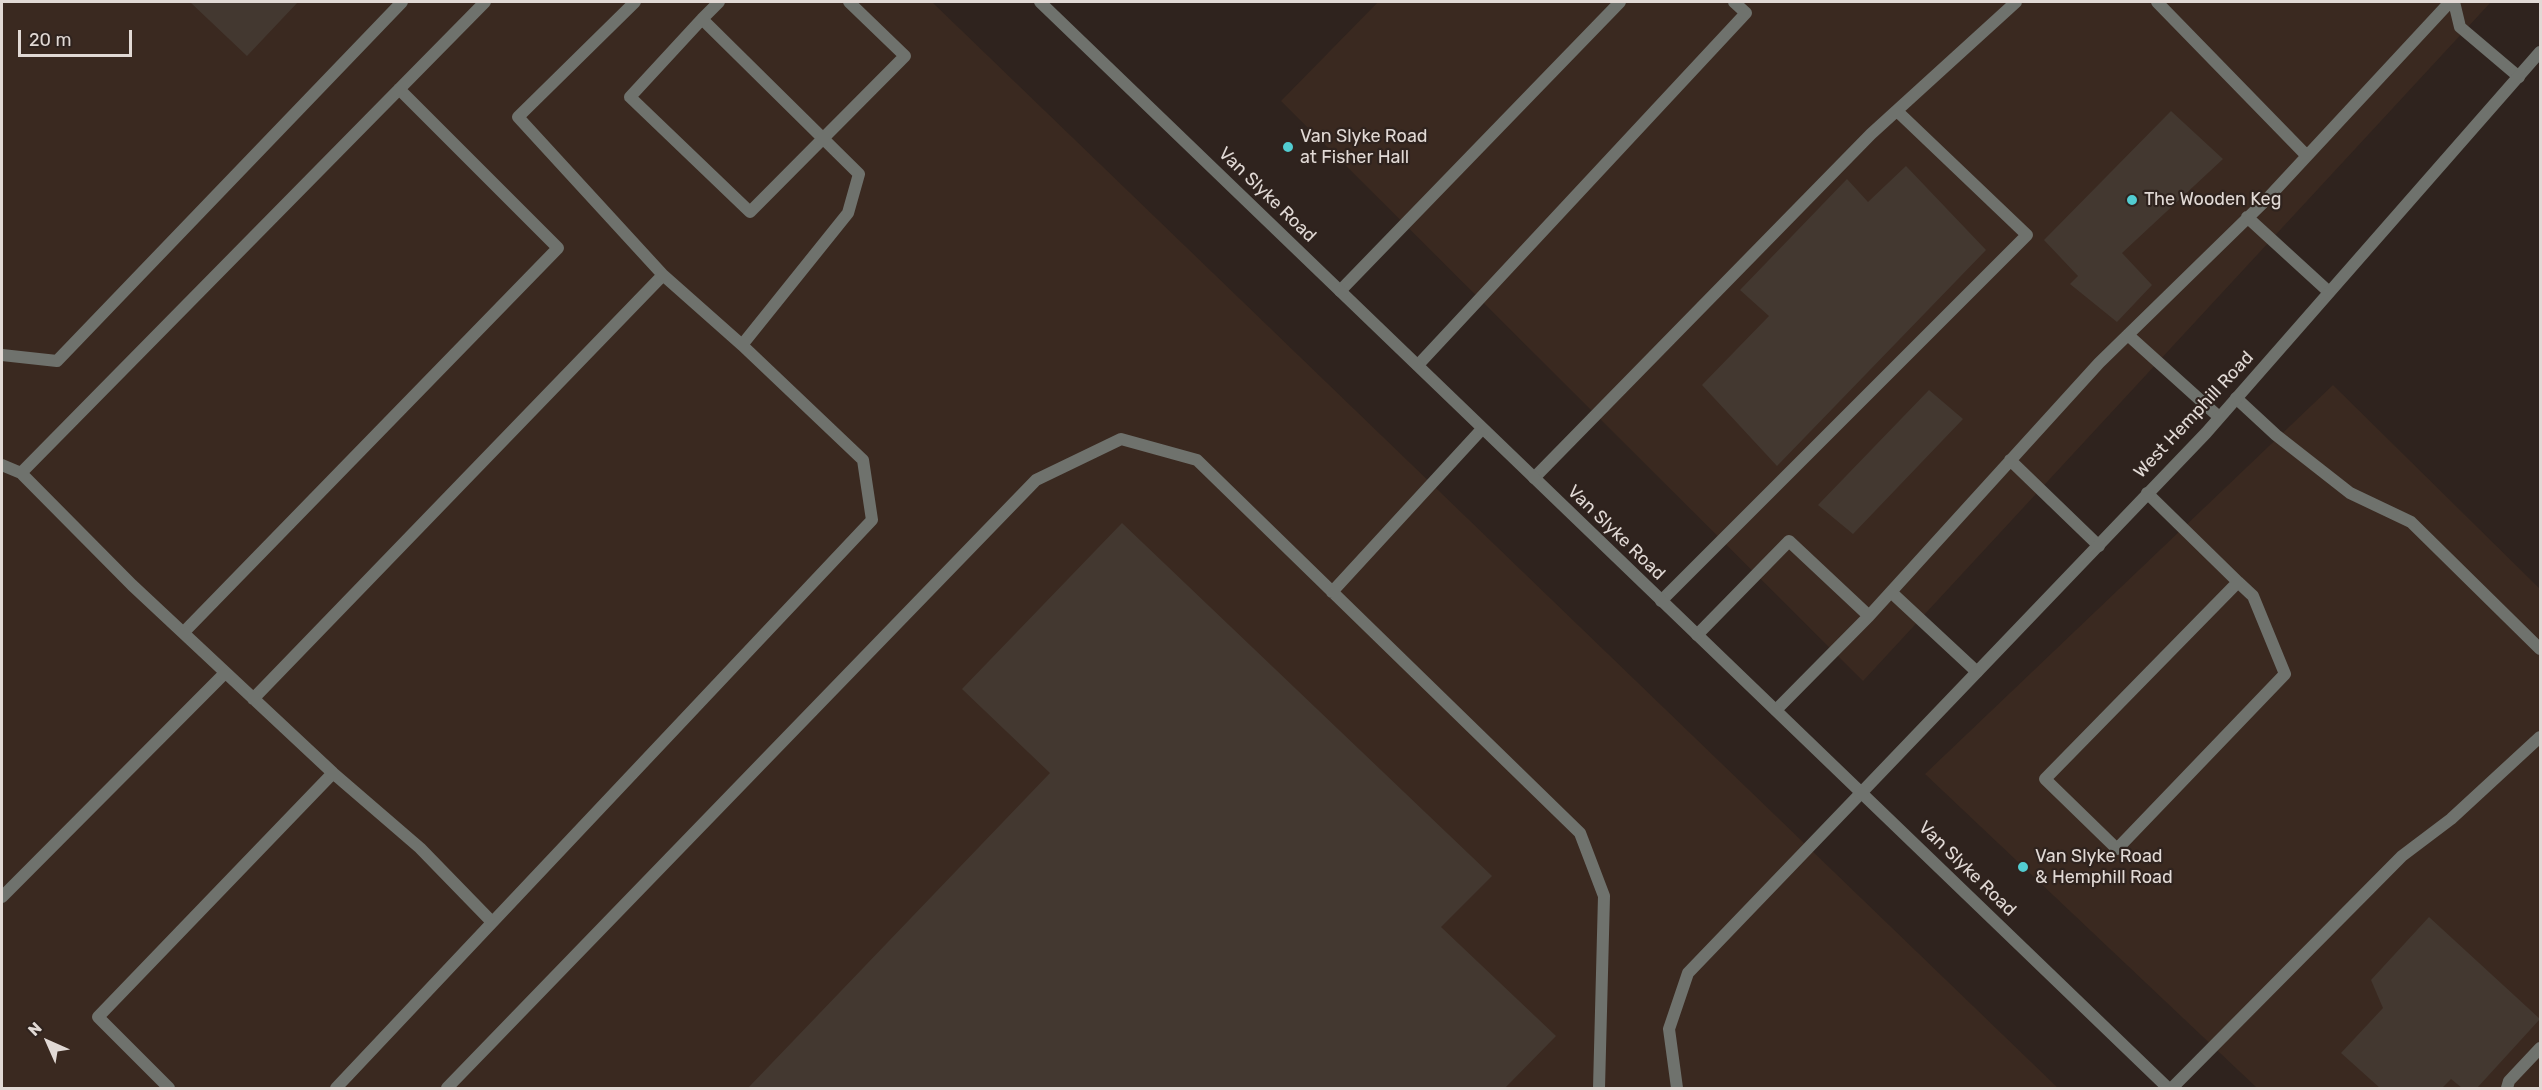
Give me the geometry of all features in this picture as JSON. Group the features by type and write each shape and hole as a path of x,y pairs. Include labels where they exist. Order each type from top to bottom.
{"street":[{"path":"2,355 57,361 402,2"},
{"path":"21,473 485,2"},
{"path":"336,1089 872,520 863,460 742,345 663,275 518,117 635,2"},
{"path":"719,2 630,97 750,212 904,56 849,2"},
{"name":"Van Slyke Road","path":"1040,2 2170,1089"},
{"path":"1340,291 1620,2"},
{"path":"1418,365 1746,13 1734,2"},
{"path":"1534,478 1871,134 2016,2"},
{"path":"2157,2 2307,156"},
{"path":"1776,710 1869,616 2099,363 2307,156 2452,2 2460,27 2518,77"},
{"path":"702,20 859,174 848,213 742,345"},
{"name":"West Hemphill Road","path":"1677,1089 1668,1029 1688,973 2099,546 2219,417 2541,52"},
{"path":"184,632 558,248 399,89"},
{"path":"1661,601 2027,235 1897,111"},
{"path":"2247,217 2329,292"},
{"path":"253,699 663,275"},
{"path":"2128,335 2219,417"},
{"path":"2236,398 2276,435 2350,493 2411,522 2541,649"},
{"path":"1332,592 1482,429"},
{"path":"447,1089 1036,480 1121,439 1197,460 1580,833 1604,896 1599,1089"},
{"path":"2010,460 2099,546"},
{"path":"2,465 21,473 132,585 333,773 420,849 492,922"},
{"path":"2147,493 2253,596 2285,674 2117,849 2046,779 2238,582"},
{"path":"1697,635 1789,541 1869,616"},
{"path":"1891,592 1977,672"},
{"path":"2,897 225,673"},
{"path":"2170,1089 2402,855 2451,819 2541,737"},
{"path":"169,1089 98,1017 333,773"},
{"path":"2507,1089 2509,1081 2541,1048"}],"shaded area":[{"path":"2,2 932,2 2058,1088 2,1088"},
{"path":"1378,2 2491,2 1863,681 1281,101"},
{"path":"2333,385 2540,589 2540,1088 2257,1088 1925,774"}],"building":[{"path":"190,2 298,2 247,56"},
{"name":"The Wooden Keg","path":"2171,111 2223,159 2122,253 2152,285 2117,322 2070,284 2078,276 2044,240"},
{"path":"1906,166 1986,250 1777,466 1702,385 1769,316 1740,290 1847,179 1868,202"},
{"path":"1929,390 1963,419 1853,534 1818,505"},
{"path":"1122,523 1492,876 1441,927 1556,1036 1505,1088 748,1088 1050,773 962,689"},
{"path":"2429,917 2540,1019 2477,1088 2462,1088 2451,1079 2442,1088 2380,1088 2341,1053 2383,1008 2371,980"}],"place":[{"name":"Van Slyke Road at Fisher Hall","path":"1288,147"},
{"name":"The Wooden Keg","path":"2132,200"},
{"name":"Van Slyke Road & Hemphill Road","path":"2023,867"}]}
